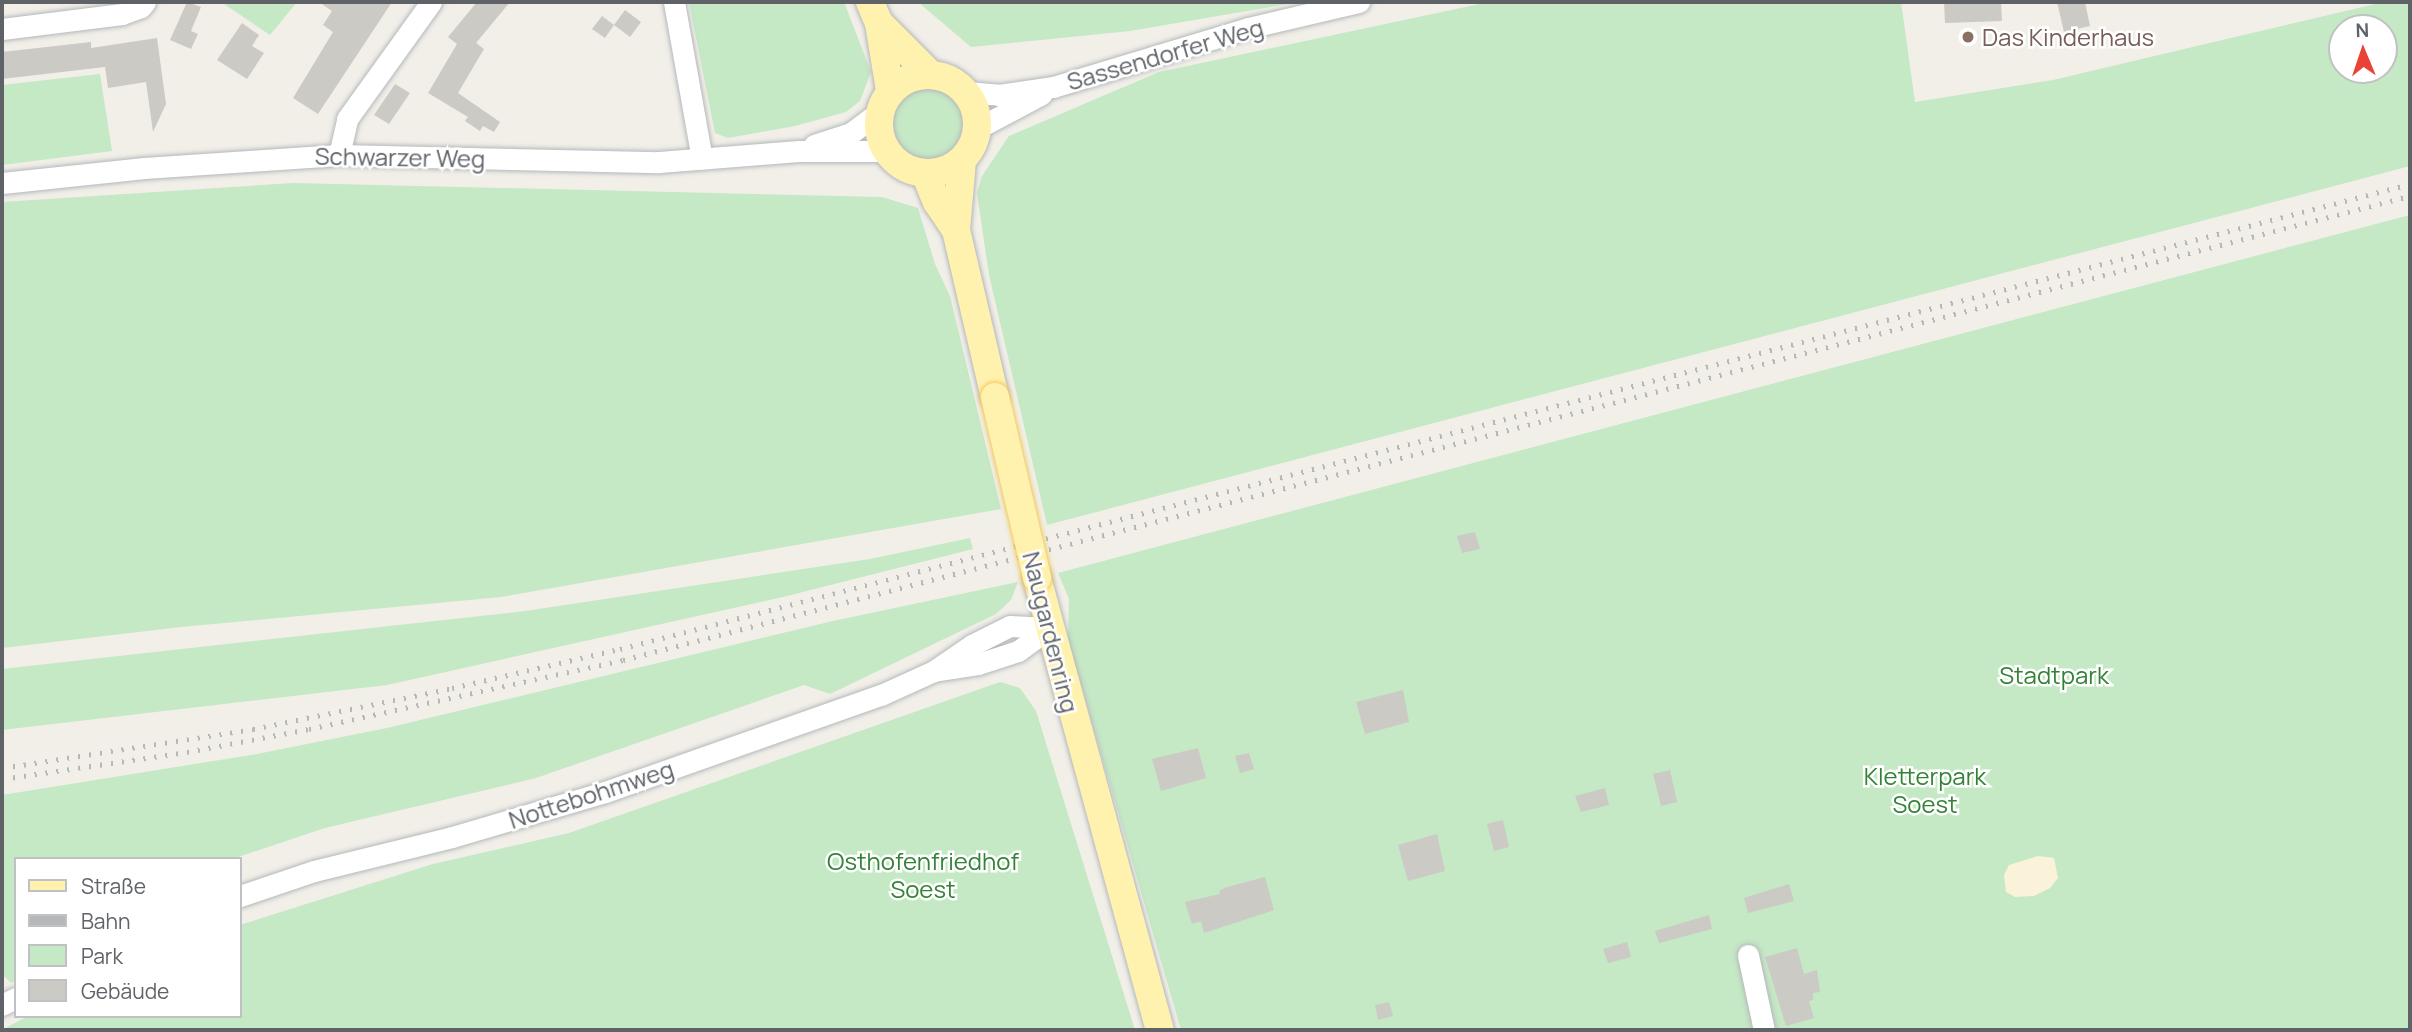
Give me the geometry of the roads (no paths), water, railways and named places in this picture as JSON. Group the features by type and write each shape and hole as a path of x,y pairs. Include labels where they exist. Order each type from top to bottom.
{"main road":[{"path":"875,13 930,74"},
{"path":"875,13 885,101 879,132 886,151 897,162 925,173 945,171 962,160 973,146 978,128 976,110 967,92 950,79 930,74 908,78 885,101"},
{"name":"Naugardenring","path":"962,160 956,230 1037,578 1160,1030"},
{"name":"Naugardenring","path":"925,173 937,202 956,230"}],"street":[{"path":"2,29 122,14 141,7 145,2"},
{"path":"339,155 346,119 431,2"},
{"path":"674,2 702,159"},
{"name":"Sassendorfer Weg","path":"967,92 999,95 1053,87 1248,28 1359,2"},
{"name":"Sassendorfer Weg","path":"978,128 1053,87"},
{"name":"Schwarzer Weg","path":"799,151 852,133 885,101"},
{"name":"Schwarzer Weg","path":"2,183 166,166 339,155 647,162 799,151 886,151"},
{"name":"Nottebohmweg","path":"242,894 314,871 452,837 605,792 836,712 934,671 972,645 1010,626 1050,628"},
{"path":"1748,955 1764,1030"}],"railway":[{"path":"2,768 253,729 452,688 620,649 2410,184"},
{"path":"2,779 187,752 309,729 623,660 2410,196"}],"place":[{"name":"Das Kinderhaus","path":"1968,37"}],"park label":[{"name":"Stadtpark","path":"2054,675"},
{"name":"Kletterpark Soest","path":"1925,790"},
{"name":"Osthofenfriedhof Soest","path":"923,875"}]}
